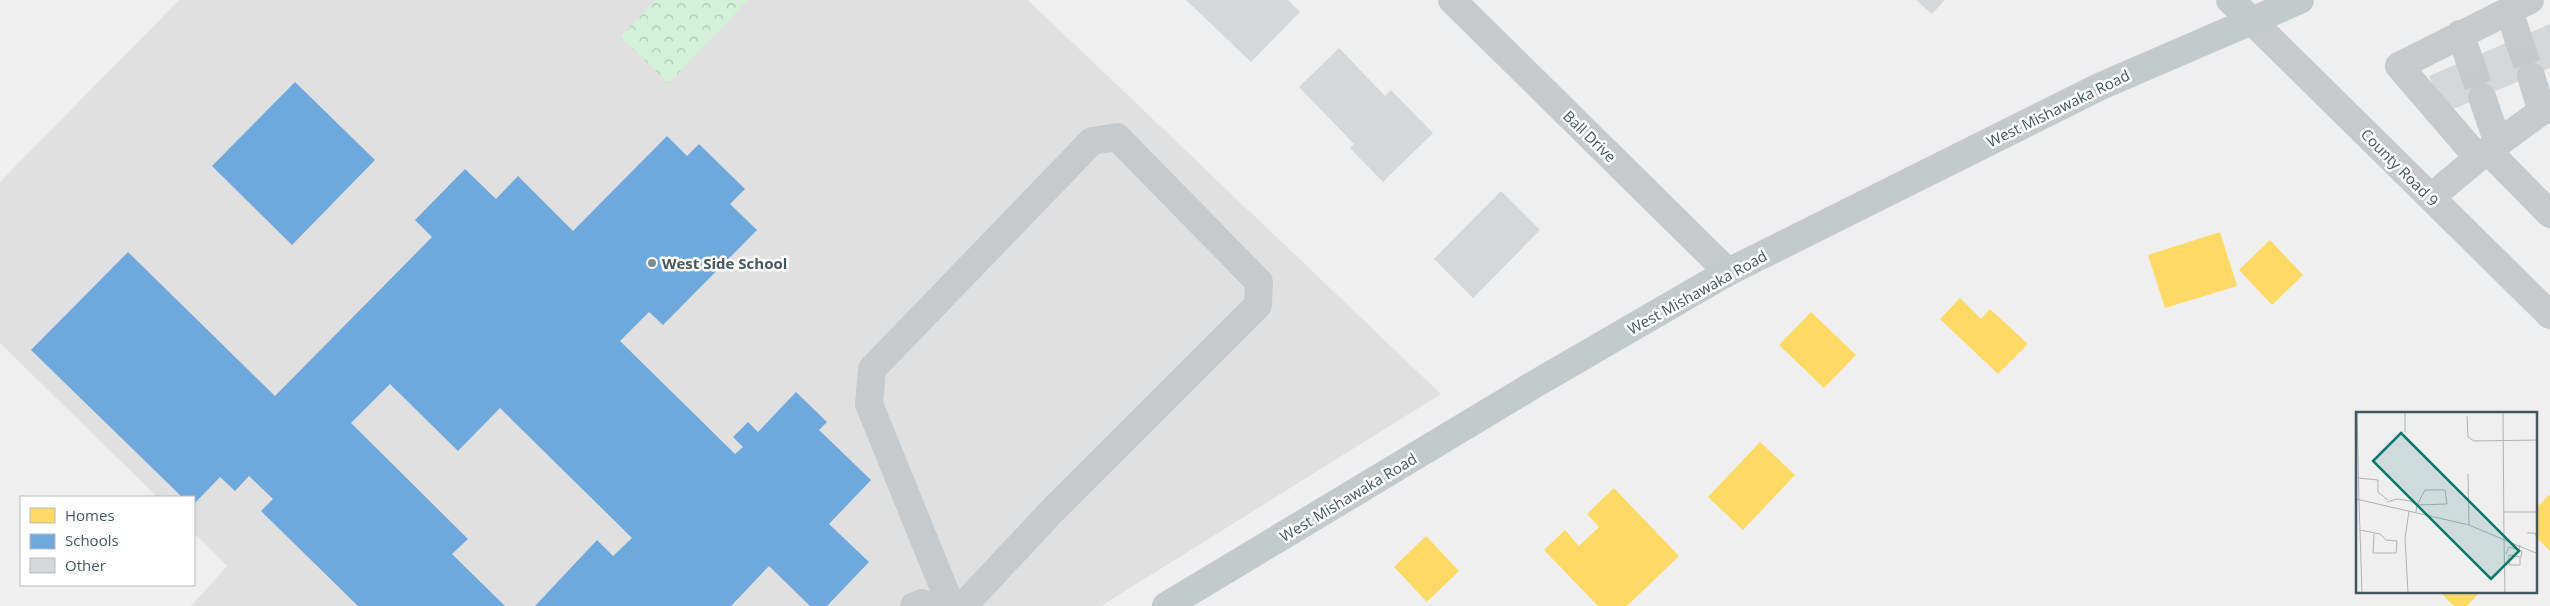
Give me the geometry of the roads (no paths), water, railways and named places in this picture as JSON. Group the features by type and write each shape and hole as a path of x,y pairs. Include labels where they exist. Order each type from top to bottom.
{"main road":[{"path":"2230,0 2250,20"},
{"name":"West Mishawaka Road","path":"1166,606 1535,384 1728,272 2092,90 2250,20 2300,0"}],"street":[{"name":"Ball Drive","path":"1452,0 1728,272"},
{"path":"2518,38 2519,5"},
{"path":"2519,5 2465,46 2399,66 2488,150 2550,214"},
{"name":"County Road 9","path":"2250,20 2550,315"},
{"path":"2431,197 2488,150 2546,109 2531,76"},
{"path":"2482,97 2488,150"},
{"path":"951,606 869,404 872,369 1092,141 1117,138 1259,282 1258,305 1052,511 963,606"},
{"path":"914,606 922,603 930,606"}],"tunnel":[{"path":"2518,38 2531,76"},
{"path":"2469,59 2482,97"}],"place":[{"name":"West Side School","path":"652,263"}]}
